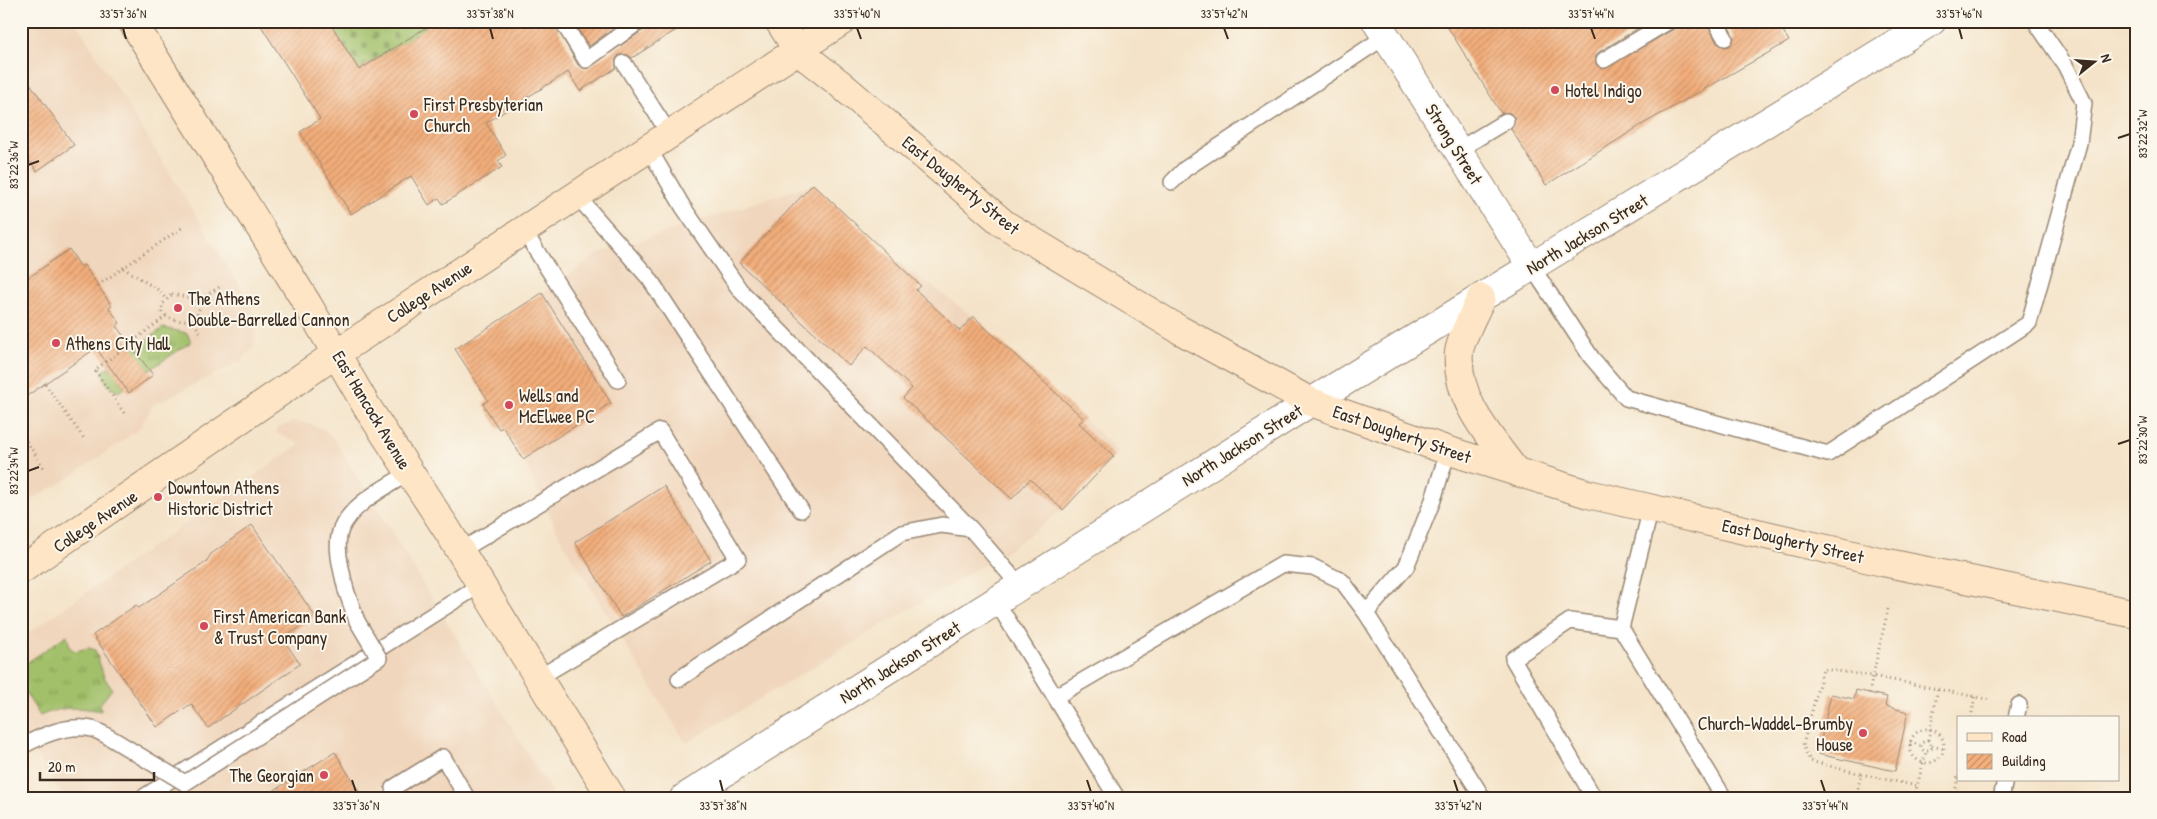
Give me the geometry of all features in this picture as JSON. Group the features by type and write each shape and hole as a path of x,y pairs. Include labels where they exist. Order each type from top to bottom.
{"street":[{"name":"East Hancock Avenue","path":"132,21 337,353 368,407 460,551 612,798"},
{"name":"East Dougherty Street","path":"779,21 798,51 839,83 1004,224 1180,330 1310,402 1448,451 1588,494 1883,562 2136,614"},
{"name":"College Avenue","path":"21,570 107,514 337,353 842,21"},
{"name":"North Jackson Street","path":"684,798 1310,402 1932,21"},
{"name":"Strong Street","path":"1381,28 1532,267"},
{"path":"1481,298 1459,351 1460,376 1478,421 1516,472"}],"lane":[{"path":"562,21 586,60 640,21"},
{"path":"1604,60 1669,21"},
{"path":"1715,21 1725,38"},
{"path":"1532,267 1591,356 1626,398 1828,454 2029,323 2078,143 2084,103 2065,65 2035,21"},
{"path":"1172,182 1185,168 1381,28"},
{"path":"624,63 659,142 683,207 740,290 971,529 1020,586"},
{"path":"1458,150 1506,120"},
{"path":"577,196 649,278 801,510"},
{"path":"524,231 618,380"},
{"path":"460,551 660,431 666,440 738,559 538,678"},
{"path":"1366,613 1406,568 1433,500 1448,451"},
{"path":"21,747 40,736 65,729 93,729 185,783 379,658 357,620 346,590 339,551 341,530 352,513 369,498 410,472"},
{"path":"1651,508 1621,628 1724,798"},
{"path":"679,679 901,533 942,525 971,529"},
{"path":"1055,697 1283,564 1313,567 1342,581 1366,613 1483,798"},
{"path":"142,798 480,584"},
{"path":"996,601 1117,798"},
{"path":"1594,798 1513,659 1570,621 1621,628"},
{"path":"393,788 443,757 467,798"},
{"path":"2004,798 2002,794 2005,782"}],"path":[{"path":"98,285 183,226"},
{"path":"123,268 160,291 166,299"},
{"path":"197,302 221,286"},
{"path":"172,294 195,299 197,302 200,306 197,316 185,321 169,319 162,312 162,305 172,294"},
{"path":"124,413 95,370 166,316"},
{"path":"191,319 201,333"},
{"path":"45,384 86,440"},
{"path":"21,433 44,468"},
{"path":"1869,693 1888,610"},
{"path":"1917,786 1810,761 1803,744 1823,668 1975,696 2017,711"},
{"path":"1938,689 1928,740 1932,746 1944,749"},
{"path":"1970,716 1975,696"},
{"path":"1930,729 1942,736 1944,749 1938,760 1933,763 1923,763 1911,754 1910,742 1918,731 1930,729"},
{"path":"1910,742 1920,744 1922,741 1928,740"},
{"path":"1920,744 1922,750 1926,752"},
{"path":"1914,798 1926,752 1932,746"},
{"path":"1856,798 1861,774"},
{"path":"1954,798 1957,782"}],"shaded area":[{"path":"21,21 75,21 251,304 256,330 253,348 241,361 153,405 139,429 62,483 21,504"},
{"path":"813,184 884,251 975,318 1119,452 1063,510 1013,547 686,743 562,541 523,459 503,427 498,429 483,404 488,400 455,349 598,254"},
{"path":"294,422 306,423 326,430 336,442 555,798 63,798 21,729 21,638 300,444 277,433 277,428"}],"green space":[{"path":"329,21 424,21 427,27 359,70"},
{"path":"163,328 187,333 191,342 149,370 142,361 118,378 125,388 118,392 112,389 106,381 103,371"},
{"path":"67,635 70,648 75,651 89,648 95,650 104,677 112,689 100,704 101,711 70,708 55,710 40,716 21,685 21,667"}],"building":[{"name":"First Presbyterian Church","path":"258,21 329,21 359,70 436,21 553,21 578,65 586,69 645,29 649,21 690,21 632,58 628,55 619,55 616,59 616,68 580,91 568,72 486,123 506,155 498,161 502,167 443,204 439,198 429,205 411,176 351,214 300,132 320,119"},
{"path":"573,21 624,21 589,46"},
{"name":"Hotel Indigo","path":"1444,21 1650,21 1599,52 1596,56 1596,64 1604,69 1674,29 1678,21 1706,21 1717,43 1725,47 1730,46 1734,38 1726,21 1777,21 1789,41 1643,124 1546,185 1511,129 1514,125 1514,117 1510,113 1501,113"},
{"path":"21,71 74,145 37,171 21,149"},
{"path":"813,184 921,286 916,290 960,331 973,316 1084,419 1079,423 1114,456 1063,510 1030,479 1012,499 903,398 912,388 867,346 849,366 739,263"},
{"name":"Athens City Hall","path":"69,249 81,267 84,265 112,306 109,308 120,323 116,326 153,375 129,393 96,348 21,400 21,283"},
{"path":"542,293 611,403 523,459 503,427 499,429 491,417 483,404 488,400 455,349"},
{"path":"664,486 711,561 621,617 575,542"},
{"name":"First American Bank & Trust Company","path":"252,525 315,616 283,639 300,664 208,728 191,704 157,727 93,635 136,605 139,608 206,562 211,554"},
{"name":"Church-Waddel-Brumby House","path":"1856,690 1887,697 1885,706 1908,712 1895,771 1818,754 1831,694 1854,699"},
{"name":"The Georgian","path":"335,752 363,798 262,798"}],"place":[{"name":"Hotel Indigo","path":"1555,90"},
{"name":"First Presbyterian Church","path":"414,114"},
{"name":"The Athens Double-Barrelled Cannon","path":"178,308"},
{"name":"Athens City Hall","path":"56,343"},
{"name":"Wells and McElwee PC","path":"509,405"},
{"name":"Downtown Athens Historic District","path":"158,497"},
{"name":"First American Bank & Trust Company","path":"204,626"},
{"name":"Church-Waddel-Brumby House","path":"1863,733"},
{"name":"The Georgian","path":"324,775"}]}
